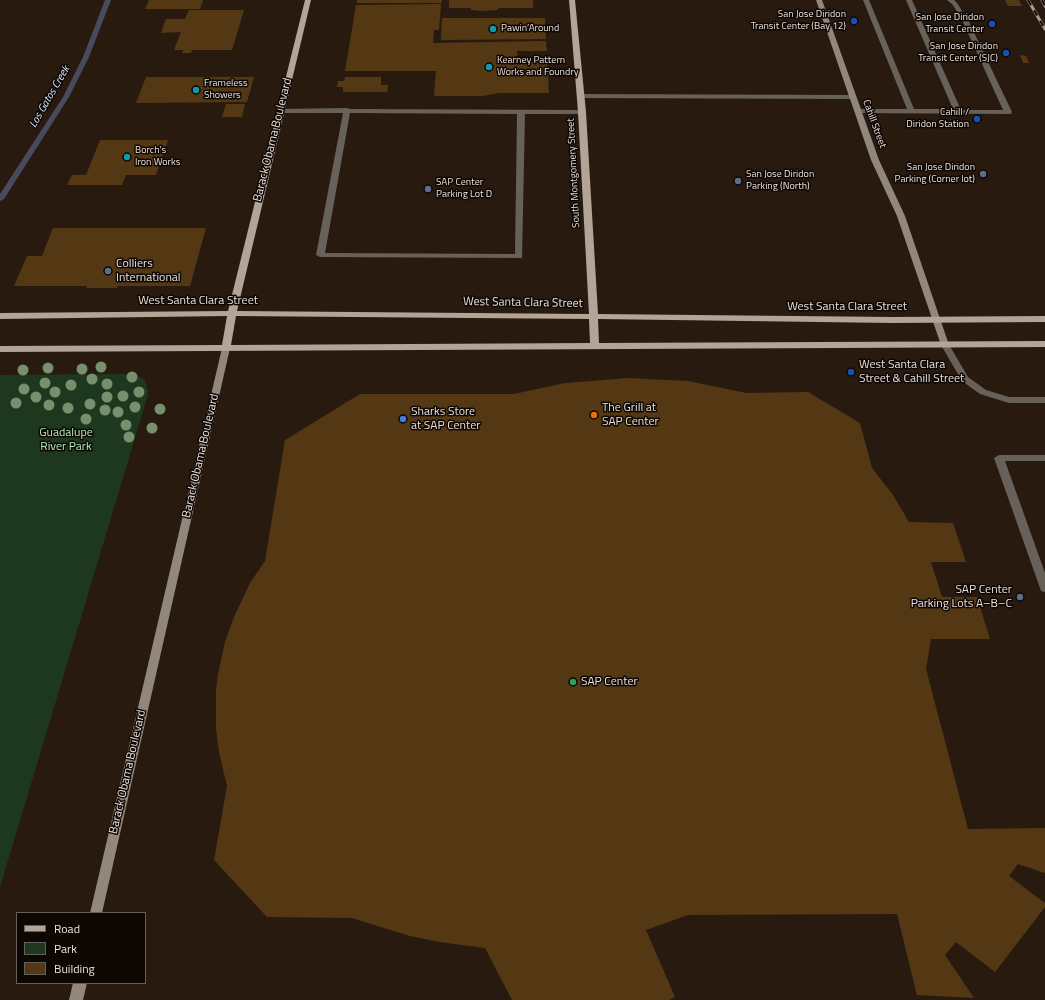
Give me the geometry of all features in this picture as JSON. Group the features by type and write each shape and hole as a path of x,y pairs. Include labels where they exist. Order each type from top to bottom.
{"main road":[{"name":"Barack Obama Boulevard","path":"226,348 232,313 280,110 308,0"},
{"name":"South Montgomery Street","path":"572,0 582,112 592,316 595,346"},
{"name":"West Santa Clara Street","path":"0,316 232,313 1045,319"},
{"path":"0,349 1045,344"}],"street":[{"name":"Cahill Street","path":"819,0 875,160 901,216 945,345"},
{"name":"Barack Obama Boulevard","path":"96,912 226,348"},
{"path":"76,1000 80,984"}],"lane":[{"path":"866,0 911,111"},
{"path":"909,0 958,112"},
{"path":"858,111 1008,112 966,22 955,4 950,0"},
{"path":"580,96 852,97"},
{"path":"280,110 582,112"},
{"path":"347,110 320,255 520,256 521,111"},
{"path":"945,345 965,379 983,392 1009,400 1045,400"},
{"path":"1045,458 999,458 1045,588"}],"green space":[{"name":"Guadalupe River Park","path":"122,374 140,377 145,380 148,392 147,398 0,887 0,375"}],"building":[{"path":"149,0 203,0 200,9 145,9"},
{"path":"357,0 442,0 442,3 357,3"},
{"path":"449,0 533,0 533,8 498,8 498,10 481,11 471,10 471,8 449,8"},
{"path":"1005,0 1019,0 1022,6 1008,6"},
{"path":"441,4 439,30 434,30 433,43 546,41 547,51 517,51 518,62 547,62 549,93 499,93 483,96 434,96 436,71 345,71 356,5"},
{"path":"189,10 244,10 232,50 192,50 191,53 182,53 183,50 174,50 181,32 161,33 166,19 185,19"},
{"name":"Pawin’Around","path":"442,18 545,18 546,39 441,40"},
{"path":"1020,55 1026,56 1029,63 1023,63"},
{"name":"Frameless Showers","path":"146,77 254,77 247,102 136,103"},
{"path":"345,77 381,77 381,85 388,85 387,92 343,92 343,87 337,87 338,81 344,81"},
{"path":"226,104 245,104 242,117 222,117"},
{"name":"Borch’s Iron Works","path":"100,140 168,140 156,175 126,175 122,185 67,185 72,175 86,175"},
{"name":"Colliers International","path":"53,228 206,228 190,286 117,286 117,288 86,288 87,286 14,286 27,256 42,256"},
{"name":"SAP Center","path":"628,378 688,381 746,393 808,392 860,423 872,468 893,495 909,522 953,523 966,562 931,562 942,597 977,597 990,639 931,639 926,669 968,829 1045,828 1045,873 1018,864 1009,876 1045,903 1045,907 995,972 956,942 945,955 974,998 917,995 897,914 688,915 646,930 675,997 669,1000 512,1000 485,948 439,942 410,936 352,918 267,917 214,860 227,786 219,752 216,729 216,690 218,674 225,642 234,617 250,583 265,561 285,440 360,394 514,394 565,383"}],"waterway":[{"name":"Los Gatos Creek","path":"0,199 66,97 86,57 108,0"}],"railway":[{"path":"1028,0 1045,29"},
{"path":"1042,0 1045,6"}],"place":[{"name":"San Jose Diridon Transit Center (Bay 12)","path":"854,21"},
{"name":"San Jose Diridon Transit Center","path":"992,24"},
{"name":"Pawin’Around","path":"493,29"},
{"name":"San Jose Diridon Transit Center (SJC)","path":"1006,53"},
{"name":"Kearney Pattern Works and Foundry","path":"489,67"},
{"name":"Frameless Showers","path":"196,90"},
{"name":"Cahill / Diridon Station","path":"977,119"},
{"name":"Borch’s Iron Works","path":"127,157"},
{"name":"San Jose Diridon Parking (Corner lot)","path":"983,174"},
{"name":"San Jose Diridon Parking (North)","path":"738,181"},
{"name":"SAP Center Parking Lot D","path":"428,189"},
{"name":"Colliers International","path":"108,271"},
{"name":"West Santa Clara Street & Cahill Street","path":"851,372"},
{"name":"The Grill at SAP Center","path":"594,415"},
{"name":"Sharks Store at SAP Center","path":"403,419"},
{"name":"SAP Center Parking Lots A–B–C","path":"1020,597"},
{"name":"SAP Center","path":"573,682"}]}
